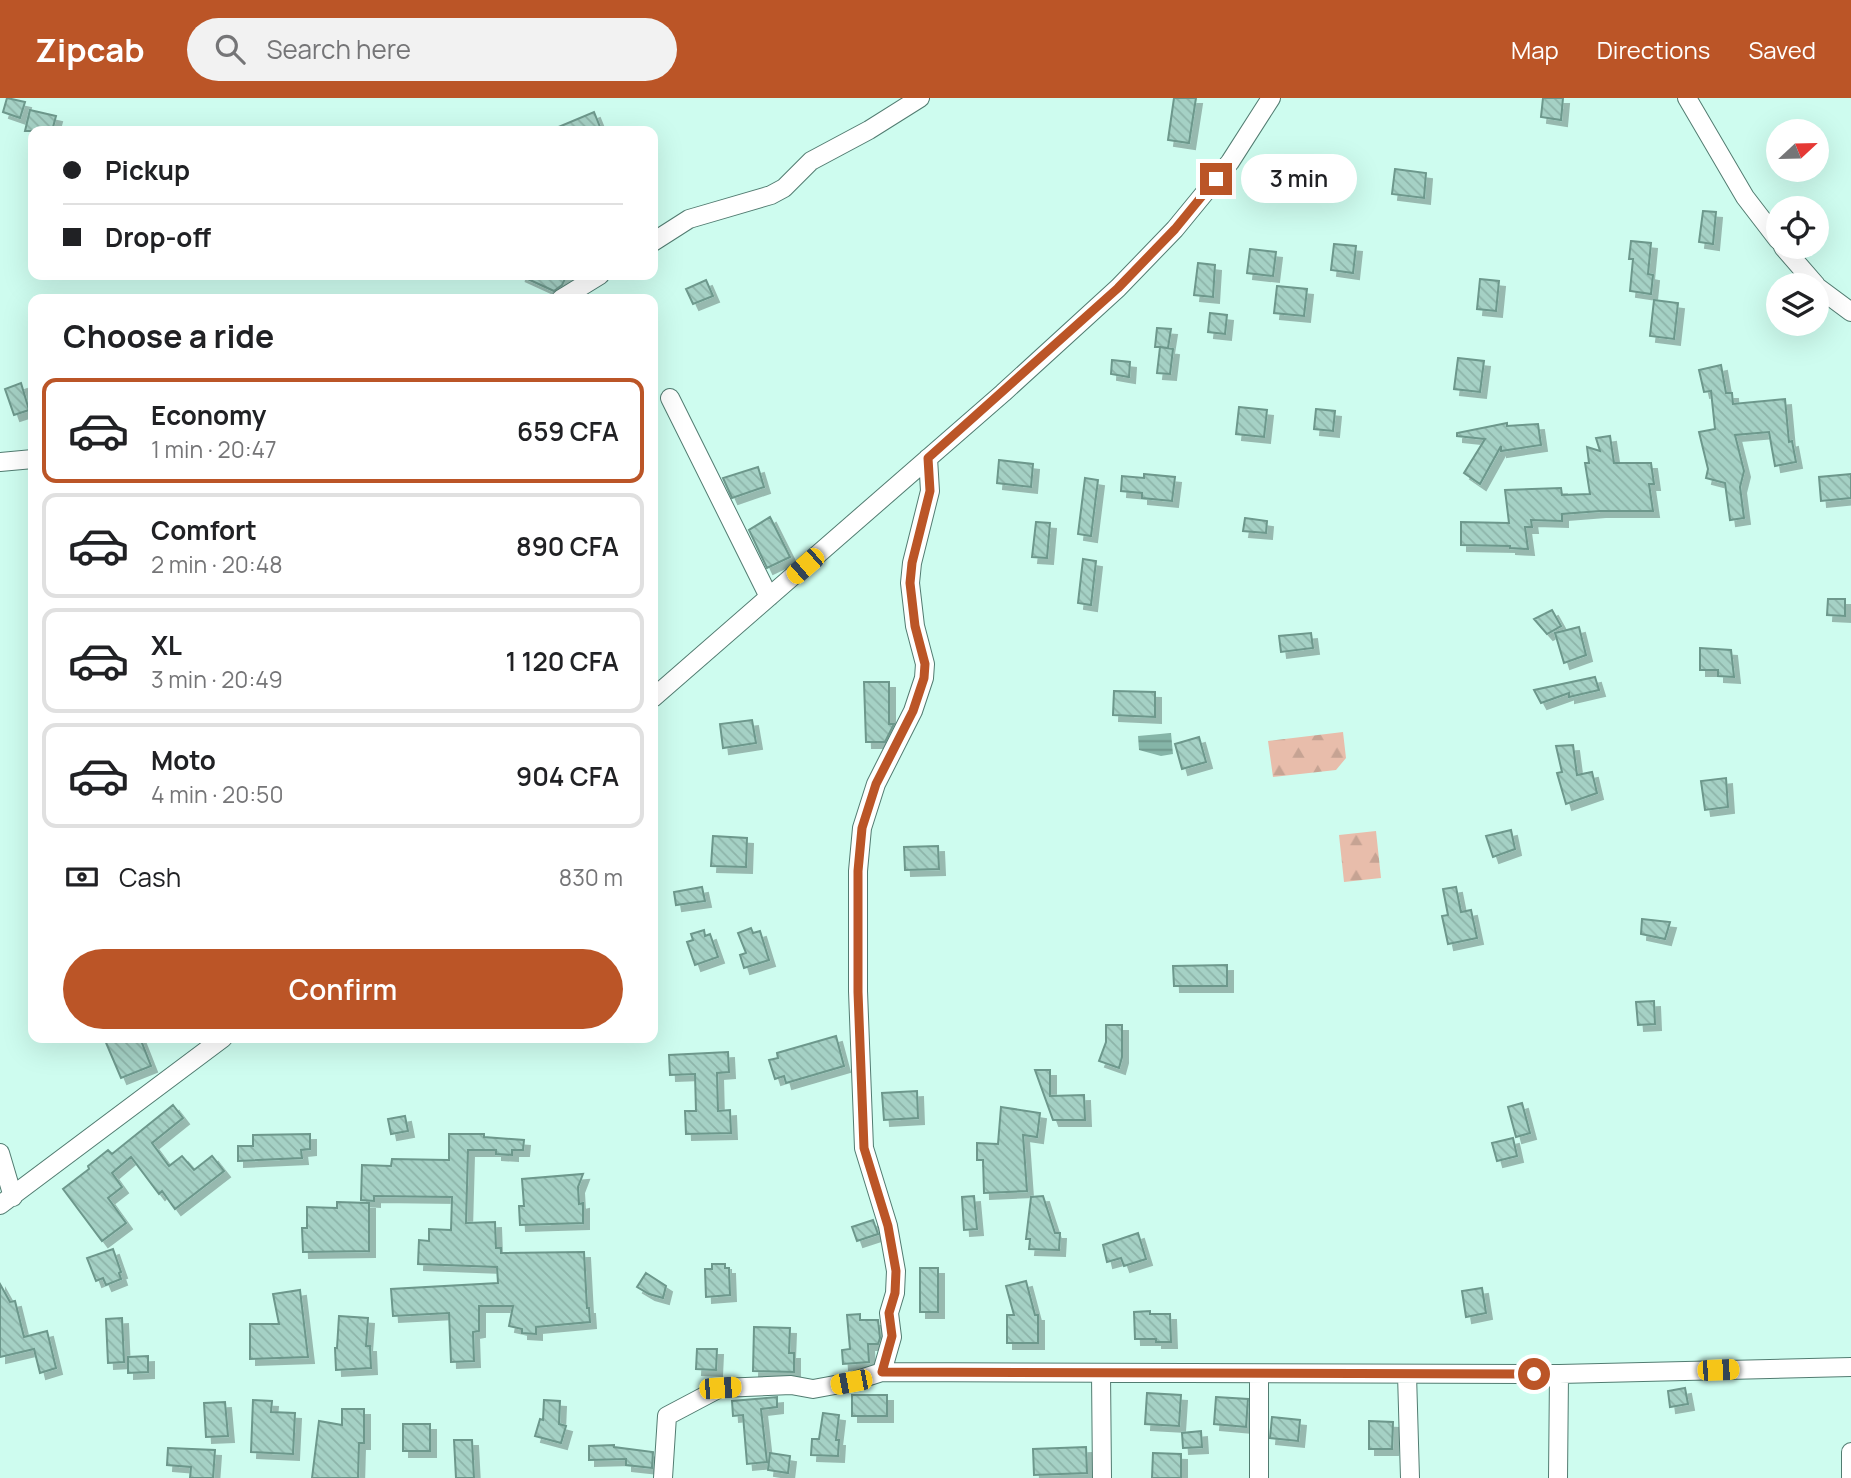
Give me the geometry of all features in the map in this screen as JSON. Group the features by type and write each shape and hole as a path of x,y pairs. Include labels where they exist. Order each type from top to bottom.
{"street":[{"path":"658,239 689,219 771,195 784,188 811,161 869,130 920,98"},
{"path":"658,694 1118,288 1175,229 1230,162 1271,98"},
{"path":"1687,98 1745,197 1766,224"},
{"path":"1793,259 1805,273"},
{"path":"569,294 592,280"},
{"path":"1829,296 1851,312"},
{"path":"670,398 769,597"},
{"path":"882,1372 892,1336 889,1313 895,1293 896,1271 888,1226 864,1148 858,992 858,871 862,828 876,784 913,711 924,678 925,664 915,626 910,583 912,563 930,491 928,458"},
{"path":"0,462 28,459"},
{"path":"0,1153 6,1201 216,1043"},
{"path":"663,1478 667,1416 720,1388 791,1385 813,1389 851,1382 882,1372 1559,1374 1851,1367"},
{"path":"1101,1373 1102,1478"},
{"path":"1407,1374 1410,1478"},
{"path":"1558,1478 1559,1374"},
{"path":"1259,1375 1259,1478"},
{"path":"1850,1478 1851,1452"}],"green space":[{"path":"1343,732 1346,758 1336,770 1273,777 1268,741"},
{"path":"1376,831 1381,878 1344,882 1339,835"}],"shaded area":[{"path":"1171,733 1173,754 1161,756 1139,750 1138,736"}],"building":[{"path":"7,98 25,102 20,118 3,112"},
{"path":"1174,98 1196,98 1189,143 1168,140"},
{"path":"1543,98 1563,98 1561,120 1541,117"},
{"path":"30,110 56,116 53,126 28,126 28,131 25,131"},
{"path":"594,112 600,126 561,126"},
{"path":"1395,169 1426,173 1424,198 1392,194"},
{"path":"1703,211 1716,212 1713,244 1699,242"},
{"path":"1631,241 1651,243 1648,274 1653,275 1651,294 1630,291 1633,259 1629,259"},
{"path":"1334,244 1356,246 1353,273 1331,270"},
{"path":"1250,249 1276,252 1273,276 1247,273"},
{"path":"1198,263 1215,265 1213,297 1194,295"},
{"path":"1480,279 1499,281 1496,311 1477,309"},
{"path":"530,280 564,280 554,291"},
{"path":"706,280 713,296 693,304 686,289"},
{"path":"1277,286 1307,289 1304,316 1274,313"},
{"path":"1654,300 1678,303 1674,339 1650,336"},
{"path":"1210,313 1227,315 1225,334 1208,332"},
{"path":"1157,328 1171,329 1168,348 1155,347"},
{"path":"1160,347 1173,349 1170,374 1157,373"},
{"path":"1458,358 1484,361 1480,392 1454,389"},
{"path":"1112,360 1130,362 1129,377 1111,374"},
{"path":"1721,365 1726,393 1732,393 1733,404 1785,399 1789,442 1792,441 1796,462 1775,466 1769,432 1735,435 1744,471 1740,487 1744,518 1730,520 1725,483 1706,478 1708,469 1699,432 1715,429 1711,391 1704,392 1699,370"},
{"path":"21,383 28,410 14,415 5,389"},
{"path":"1239,407 1267,410 1264,437 1236,434"},
{"path":"1316,409 1335,411 1333,431 1314,429"},
{"path":"1507,423 1507,426 1538,424 1541,445 1501,451 1501,446 1480,484 1464,473 1485,439 1457,436 1457,433"},
{"path":"1610,436 1614,463 1651,463 1654,484 1649,484 1653,511 1600,511 1562,514 1562,521 1531,520 1532,527 1525,527 1528,549 1461,545 1461,522 1509,523 1505,490 1561,488 1562,495 1590,494 1585,463 1589,463 1587,447 1600,451 1596,438"},
{"path":"999,460 1033,464 1031,487 997,483"},
{"path":"758,467 764,487 732,498 723,478"},
{"path":"1144,474 1175,477 1172,501 1142,498 1142,493 1121,491 1122,476 1144,478"},
{"path":"1851,474 1851,498 1821,501 1819,477"},
{"path":"1085,478 1098,480 1091,536 1078,534"},
{"path":"770,517 790,557 767,568 749,530"},
{"path":"1245,518 1267,521 1266,533 1243,531"},
{"path":"1036,522 1050,523 1047,558 1032,557"},
{"path":"1083,559 1096,561 1091,605 1078,603"},
{"path":"1828,599 1845,599 1845,616 1827,615"},
{"path":"1552,610 1561,626 1547,634 1534,619"},
{"path":"1579,627 1586,655 1564,663 1555,633"},
{"path":"1311,633 1313,648 1281,652 1279,636"},
{"path":"1700,648 1731,650 1734,677 1718,676 1718,670 1700,670"},
{"path":"1595,677 1599,690 1569,697 1569,693 1541,703 1534,690"},
{"path":"864,682 889,682 889,724 894,724 885,742 866,742"},
{"path":"1114,691 1155,692 1155,717 1113,715"},
{"path":"752,720 756,743 723,748 720,724"},
{"path":"1199,737 1206,762 1182,769 1175,744"},
{"path":"1573,745 1577,775 1592,772 1597,793 1566,804 1557,773 1562,772 1556,746"},
{"path":"1726,778 1728,807 1705,810 1701,781"},
{"path":"1511,830 1515,849 1493,857 1486,836"},
{"path":"713,836 747,838 746,867 711,866"},
{"path":"938,846 939,869 905,870 904,847"},
{"path":"702,887 705,901 676,905 674,892"},
{"path":"1456,887 1461,912 1471,910 1477,938 1448,944 1442,916 1448,915 1443,889"},
{"path":"1642,919 1670,922 1665,939 1641,934"},
{"path":"751,928 753,933 760,931 769,960 744,968 740,955 746,953 738,933"},
{"path":"704,930 705,936 710,934 718,957 695,965 687,942 693,940 691,934"},
{"path":"1227,965 1227,986 1174,986 1173,966"},
{"path":"1654,1001 1655,1024 1638,1025 1636,1002"},
{"path":"1106,1025 1122,1025 1122,1057 1119,1068 1099,1061 1106,1042"},
{"path":"836,1036 844,1066 786,1083 784,1076 775,1079 769,1060 778,1058 777,1053"},
{"path":"106,1043 142,1043 151,1066 121,1078"},
{"path":"728,1052 729,1072 717,1073 718,1111 730,1110 731,1133 686,1134 685,1111 696,1111 695,1074 670,1075 669,1055"},
{"path":"1035,1070 1050,1070 1050,1096 1084,1095 1085,1120 1053,1120"},
{"path":"917,1091 918,1118 884,1120 882,1093"},
{"path":"1522,1103 1530,1133 1516,1137 1508,1107"},
{"path":"173,1105 183,1118 152,1143 169,1166 182,1156 194,1170 212,1156 224,1171 175,1209 162,1191 159,1194 131,1157 112,1173 122,1187 108,1198 126,1223 102,1241 63,1189 108,1150 112,1154"},
{"path":"1001,1107 1040,1113 1037,1137 1023,1135 1027,1191 984,1193 983,1160 977,1160 977,1143 998,1144"},
{"path":"405,1116 408,1131 391,1134 388,1119"},
{"path":"310,1134 310,1149 301,1150 302,1158 238,1161 238,1146 253,1146 253,1135"},
{"path":"449,1134 484,1134 484,1137 524,1140 523,1150 512,1150 512,1155 496,1154 496,1150 468,1150 466,1223 495,1222 496,1248 501,1248 501,1253 584,1252 590,1322 536,1327 536,1334 522,1333 522,1329 509,1326 513,1306 479,1306 479,1331 473,1332 474,1361 451,1362 449,1313 393,1316 391,1289 498,1283 497,1267 418,1264 419,1240 429,1241 429,1229 451,1230 452,1197 374,1196 374,1201 361,1200 362,1165 391,1166 392,1159 449,1160"},
{"path":"1513,1138 1517,1156 1497,1161 1492,1143"},
{"path":"583,1174 578,1187 579,1204 583,1203 583,1223 520,1225 519,1206 524,1206 522,1179"},
{"path":"974,1196 977,1229 964,1230 962,1197"},
{"path":"1043,1196 1055,1233 1060,1233 1059,1250 1029,1249 1030,1239 1026,1239 1031,1197"},
{"path":"337,1202 369,1203 369,1251 303,1252 302,1228 307,1228 307,1207 337,1208"},
{"path":"873,1220 878,1234 857,1241 852,1227"},
{"path":"1138,1233 1146,1259 1124,1266 1121,1258 1107,1262 1103,1245"},
{"path":"113,1249 121,1279 106,1285 103,1278 96,1281 87,1258"},
{"path":"712,1264 725,1264 725,1268 729,1268 730,1295 706,1297 705,1269 712,1269"},
{"path":"920,1268 938,1268 938,1312 920,1312"},
{"path":"646,1273 666,1286 663,1298 637,1287"},
{"path":"1026,1281 1035,1315 1038,1315 1038,1343 1007,1343 1007,1315 1014,1315 1006,1286"},
{"path":"0,1284 10,1302 15,1301 24,1337 47,1331 56,1368 40,1373 34,1349 0,1357"},
{"path":"1482,1288 1486,1313 1466,1317 1462,1291"},
{"path":"300,1290 308,1357 250,1359 250,1324 279,1324 273,1294"},
{"path":"1150,1311 1150,1314 1170,1314 1171,1342 1135,1339 1134,1312"},
{"path":"860,1314 860,1320 878,1320 878,1344 868,1344 869,1362 843,1364 842,1350 850,1349 847,1315"},
{"path":"339,1316 368,1318 366,1346 370,1346 371,1368 336,1370 335,1348"},
{"path":"122,1318 124,1362 108,1363 106,1319"},
{"path":"754,1327 790,1328 789,1353 794,1353 794,1372 753,1371"},
{"path":"697,1349 717,1349 716,1370 696,1369"},
{"path":"148,1356 148,1372 128,1373 128,1357"},
{"path":"1685,1388 1688,1404 1670,1407 1668,1391"},
{"path":"1147,1393 1181,1395 1179,1426 1145,1424"},
{"path":"852,1395 887,1395 887,1416 852,1416"},
{"path":"777,1397 777,1407 761,1409 767,1462 747,1464 743,1415 733,1416 732,1401"},
{"path":"1216,1397 1248,1399 1246,1427 1214,1424"},
{"path":"253,1400 272,1401 271,1412 295,1413 293,1454 251,1452"},
{"path":"544,1400 560,1401 559,1424 566,1426 561,1443 535,1436 540,1419 543,1420"},
{"path":"225,1402 228,1436 206,1437 204,1403"},
{"path":"342,1409 364,1409 364,1443 359,1443 358,1478 312,1478 319,1421 342,1425"},
{"path":"823,1413 839,1415 836,1440 839,1440 838,1456 811,1455 812,1439 819,1439"},
{"path":"1272,1417 1300,1420 1298,1441 1270,1438"},
{"path":"1369,1421 1393,1422 1392,1449 1369,1449"},
{"path":"403,1424 430,1424 430,1451 403,1451"},
{"path":"1201,1431 1202,1447 1183,1448 1182,1433"},
{"path":"454,1440 472,1440 474,1478 456,1478"},
{"path":"614,1445 653,1452 652,1468 626,1465 626,1459 589,1460 589,1446"},
{"path":"1086,1447 1087,1473 1034,1475 1033,1449"},
{"path":"168,1448 215,1450 213,1478 190,1478 191,1467 167,1465"},
{"path":"770,1453 790,1456 788,1473 768,1470"},
{"path":"1153,1453 1181,1454 1181,1478 1152,1478"}],"route":[{"path":"1216,179 1175,229 1118,288 928,458 930,491 912,563 910,583 915,626 925,664 924,678 913,711 876,784 862,828 858,871 858,992 864,1148 888,1226 896,1271 895,1293 889,1313 892,1336 882,1372 1534,1374"}]}
